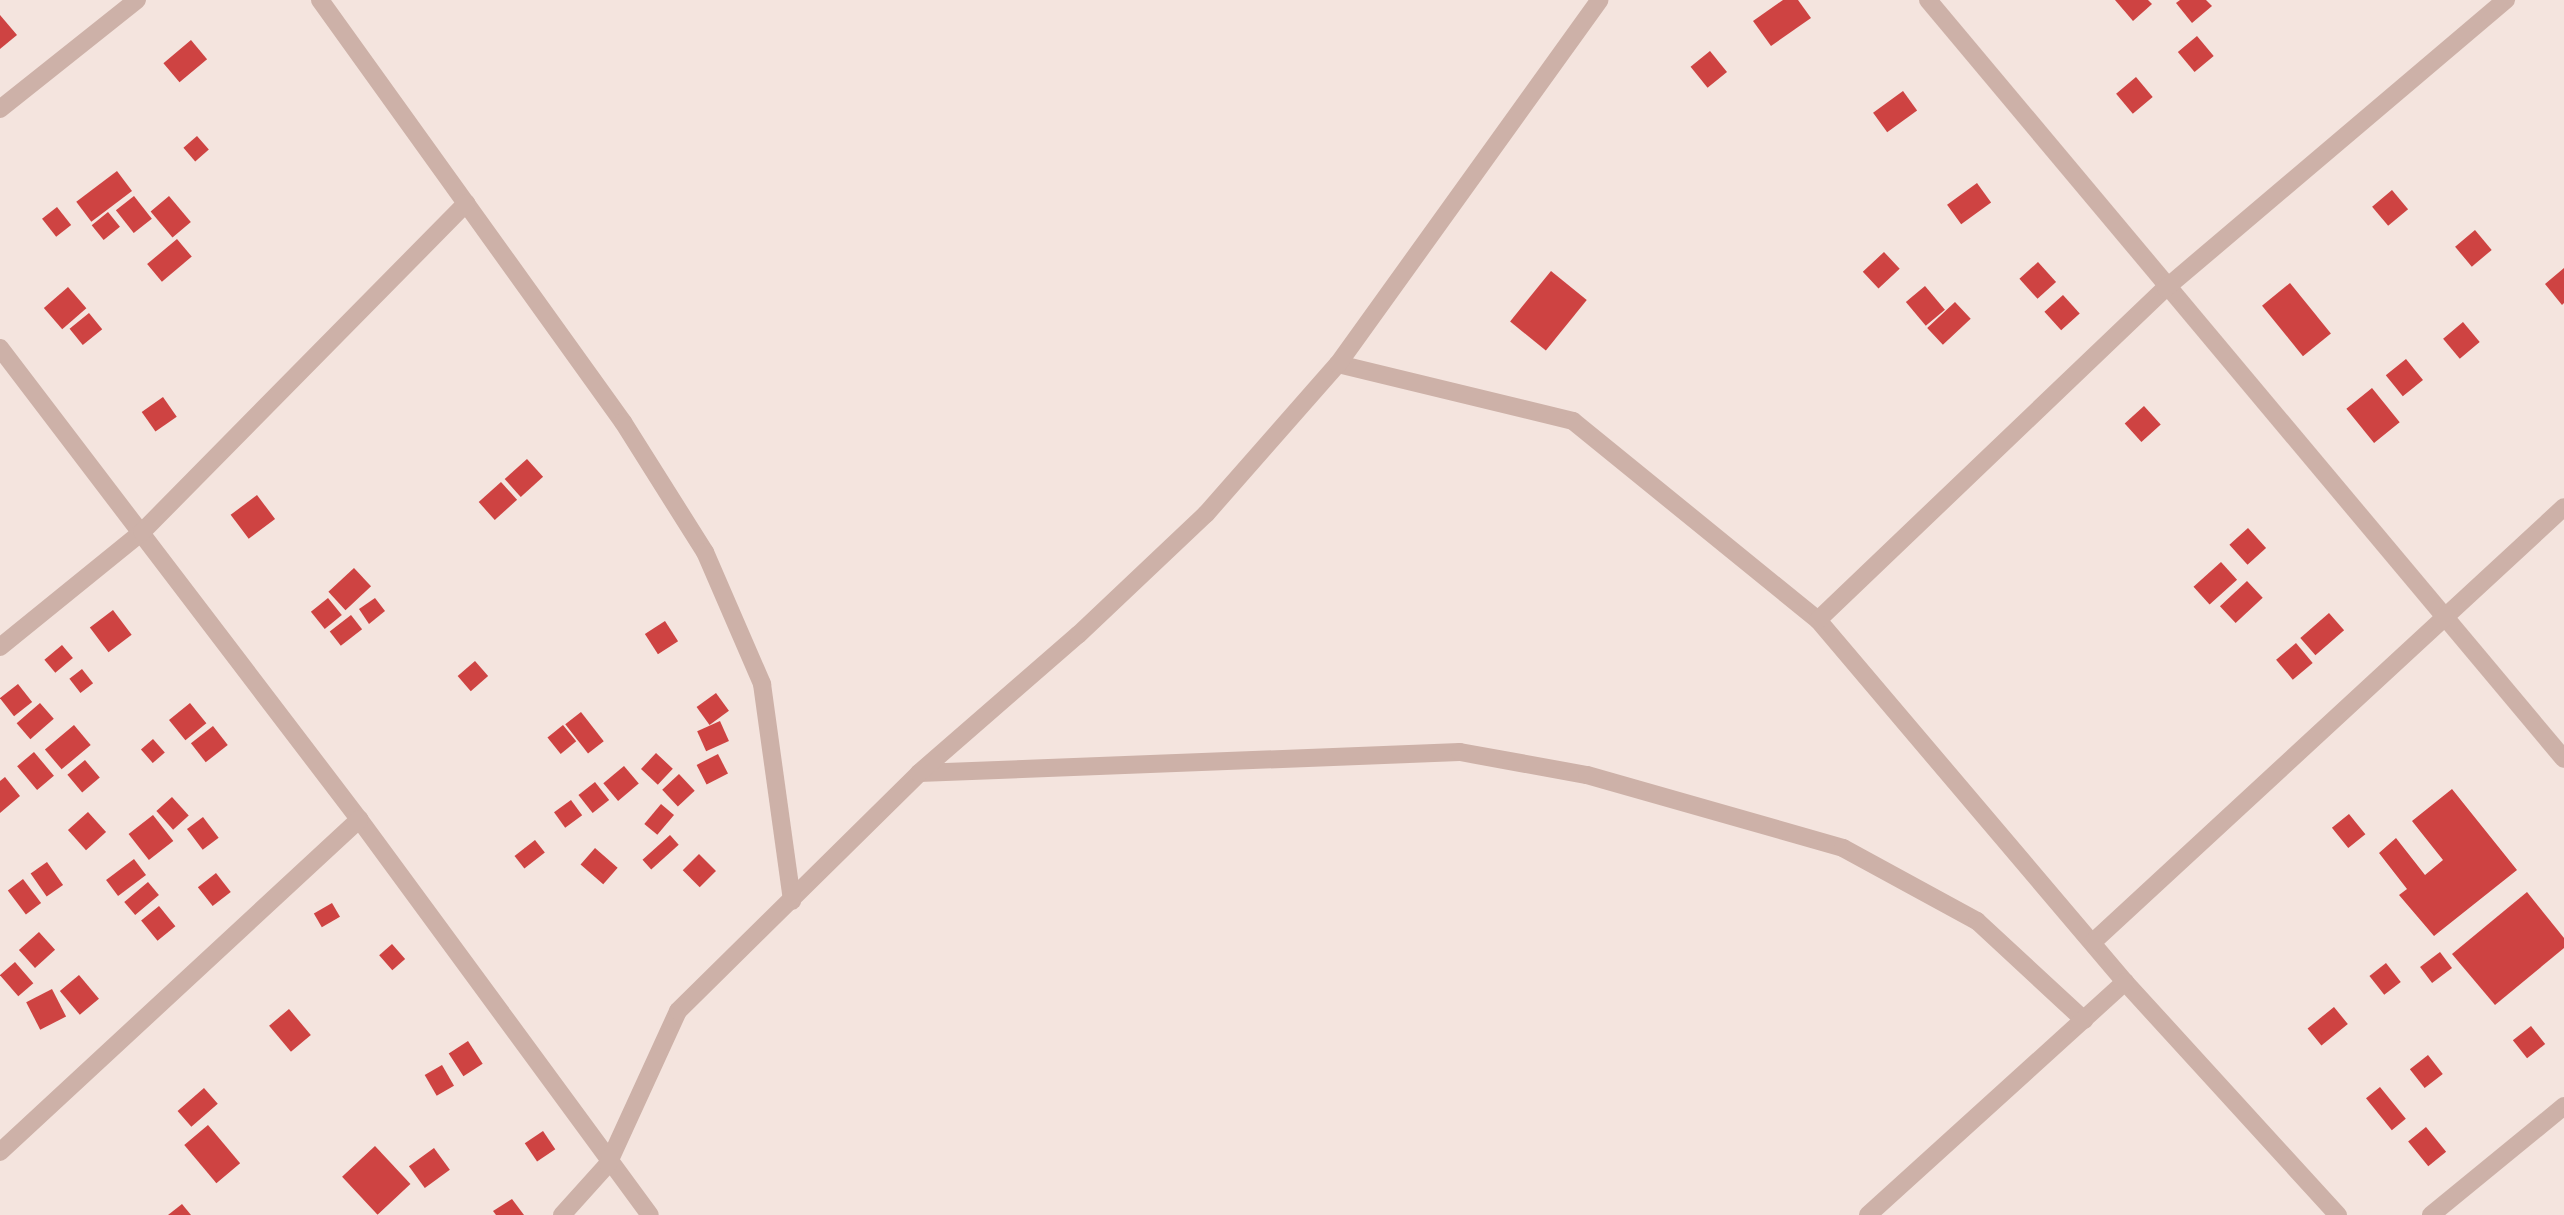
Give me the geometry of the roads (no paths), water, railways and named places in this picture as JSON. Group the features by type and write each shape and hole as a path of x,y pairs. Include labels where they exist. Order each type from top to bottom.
{"street":[{"path":"0,109 137,0"},
{"path":"320,0 623,422 705,552 762,684 792,901"},
{"path":"562,1215 608,1164 678,1012 919,774 1078,635 1206,514 1338,364 1600,0"},
{"path":"1928,0 2166,288 2564,759"},
{"path":"1818,621 2166,288 2505,0"},
{"path":"0,647 142,532 467,203"},
{"path":"0,348 359,819 608,1164 650,1215"},
{"path":"1338,364 1573,421 1818,621 2125,982 2338,1215"},
{"path":"2093,942 2444,614 2564,507"},
{"path":"919,774 1460,751 1587,775 1843,848 1977,921 2084,1020"},
{"path":"0,1152 359,819"},
{"path":"1868,1215 2125,982"},
{"path":"2431,1215 2564,1106"}]}
